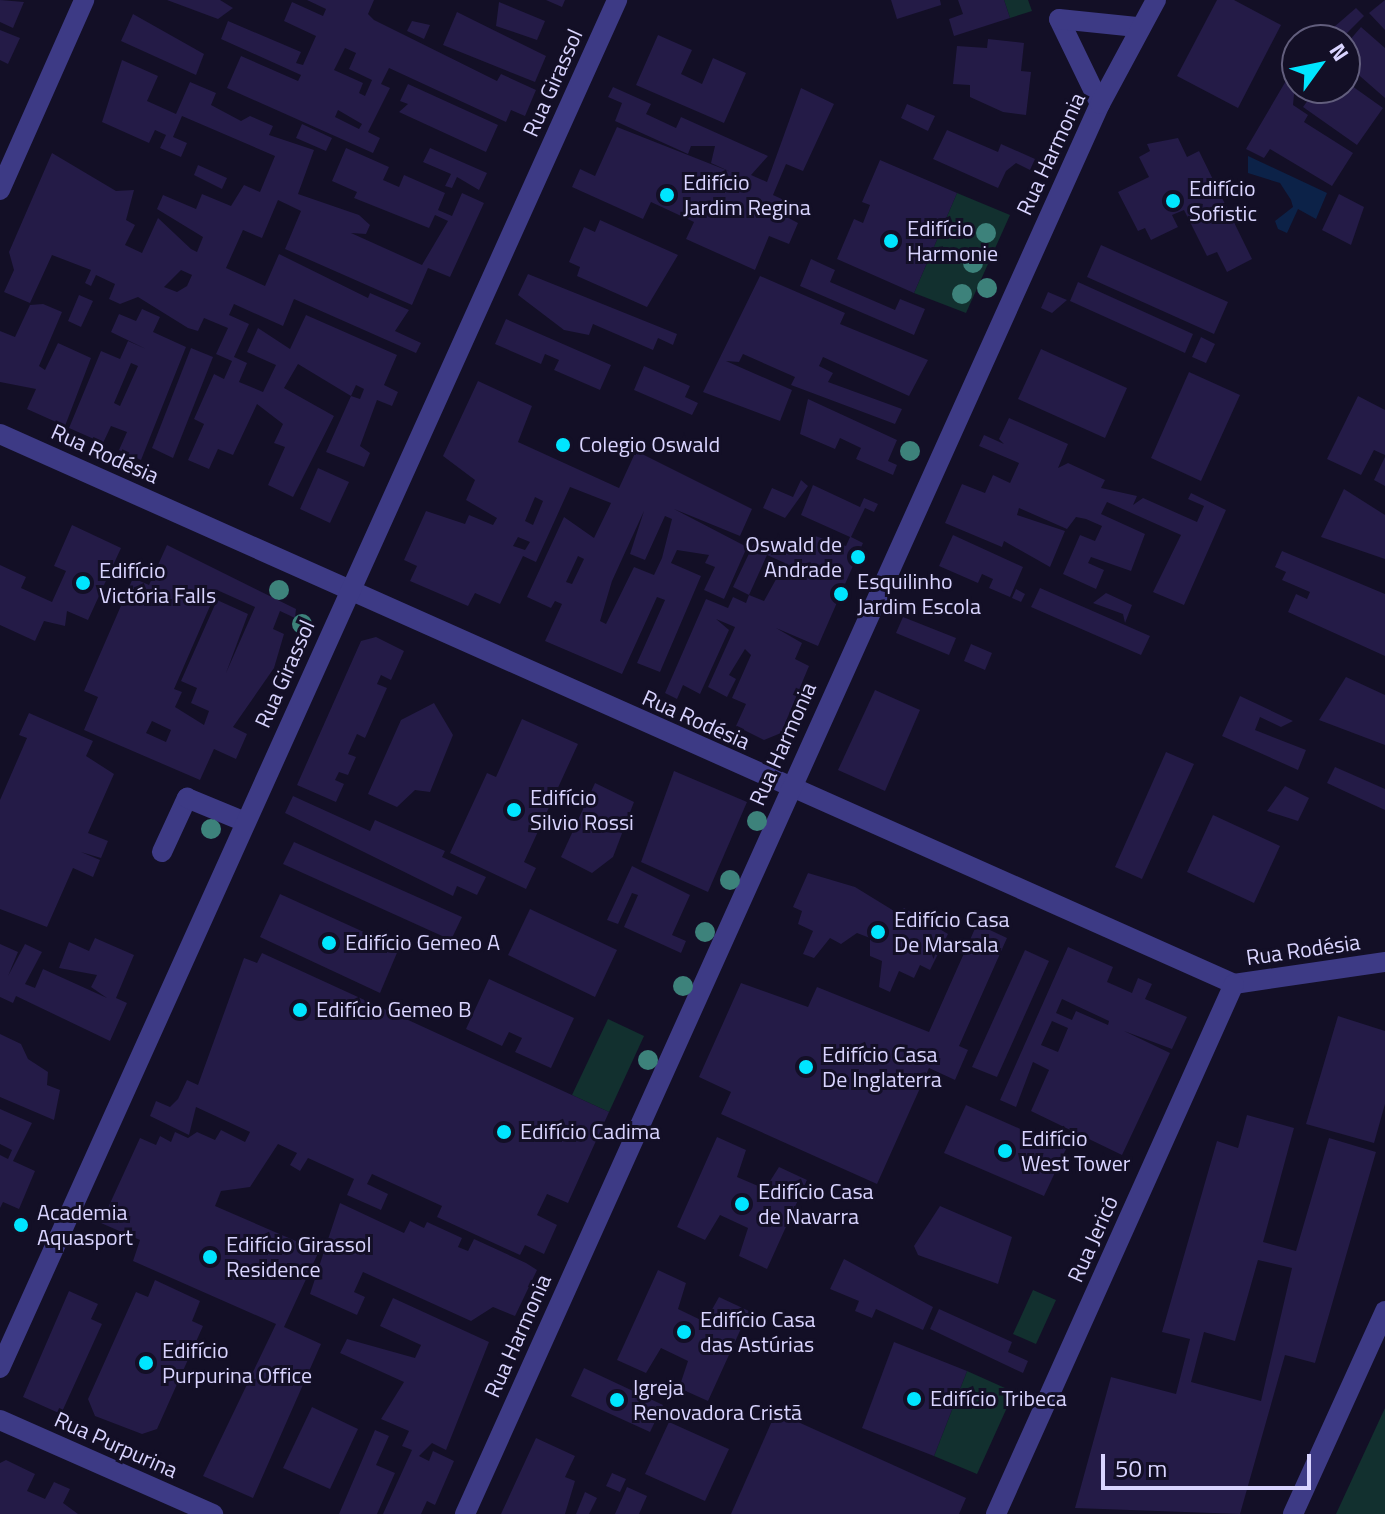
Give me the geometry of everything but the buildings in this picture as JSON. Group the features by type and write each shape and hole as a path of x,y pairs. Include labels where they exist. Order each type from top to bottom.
{"street":[{"path":"0,190 84,0"},
{"name":"Rua Girassol","path":"0,1368 617,0"},
{"name":"Rua Harmonia","path":"465,1514 1100,104 1137,27 1156,0"},
{"path":"1056,10 1137,27"},
{"path":"1056,10 1100,104"},
{"name":"Rua Rodésia","path":"0,434 1234,984 1385,962"},
{"path":"162,852 187,798 245,822"},
{"name":"Rua Jericó","path":"996,1514 1234,984"},
{"path":"1293,1514 1385,1311"},
{"name":"Rua Purpurina","path":"0,1420 213,1514"}],"green space":[{"path":"1004,0 1028,0 1032,11 1010,18"},
{"path":"957,193 1010,215 966,313 914,293"},
{"path":"608,1019 644,1036 609,1112 572,1095"},
{"path":"1033,1290 1056,1300 1036,1344 1013,1334"},
{"path":"967,1371 1014,1392 977,1474 934,1456"},
{"path":"1385,1408 1385,1514 1336,1514"}],"water":[{"path":"1248,156 1327,193 1316,219 1298,209 1287,233 1278,229 1275,221 1293,207 1291,200 1280,183 1248,173"}],"place":[{"name":"Edifício Jardim Regina","path":"667,195"},
{"name":"Edifício Sofistic","path":"1173,201"},
{"name":"Edifício Harmonie","path":"891,241"},
{"name":"Colegio Oswald","path":"563,445"},
{"name":"Oswald de Andrade","path":"858,557"},
{"name":"Edifício Victória Falls","path":"83,583"},
{"name":"Esquilinho Jardim Escola","path":"841,594"},
{"name":"Edifício Silvio Rossi","path":"514,810"},
{"name":"Edifício Casa De Marsala","path":"878,932"},
{"name":"Edifício Gemeo A","path":"329,943"},
{"name":"Edifício Gemeo B","path":"300,1010"},
{"name":"Edifício Casa De Inglaterra","path":"806,1067"},
{"name":"Edifício Cadima","path":"504,1132"},
{"name":"Edifício West Tower","path":"1005,1151"},
{"name":"Edifício Casa de Navarra","path":"742,1204"},
{"name":"Academia Aquasport","path":"21,1225"},
{"name":"Edifício Girassol Residence","path":"210,1257"},
{"name":"Edifício Casa das Astúrias","path":"684,1332"},
{"name":"Edifício Purpurina Office","path":"146,1363"},
{"name":"Edifício Tribeca","path":"914,1399"},
{"name":"Igreja Renovadora Cristã","path":"617,1400"}]}
